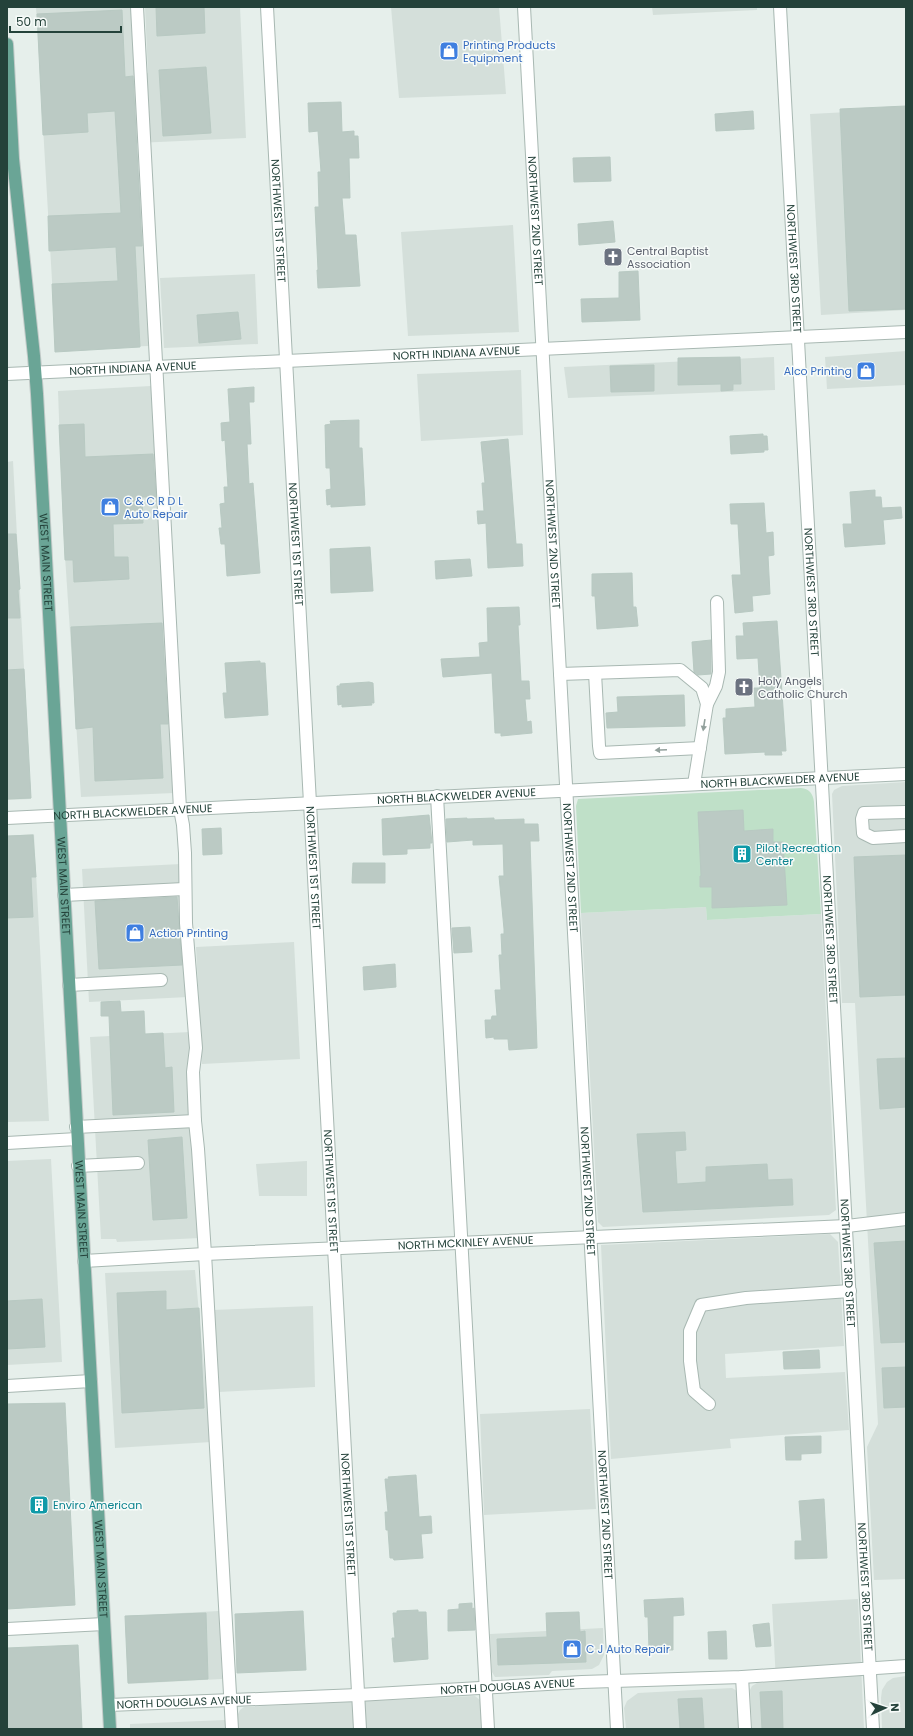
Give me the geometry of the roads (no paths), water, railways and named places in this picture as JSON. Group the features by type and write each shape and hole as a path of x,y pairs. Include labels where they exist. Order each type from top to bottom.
{"main road":[{"name":"WEST MAIN STREET","path":"7,44 13,158 35,373 110,1729"}],"street":[{"path":"138,7 180,809 185,853 184,889 196,1048 193,1072 195,1121 205,1254 232,1729"},
{"name":"NORTHWEST 1ST STREET","path":"268,7 309,803 360,1729"},
{"name":"NORTHWEST 2ND STREET","path":"524,7 617,1729"},
{"name":"NORTHWEST 3RD STREET","path":"780,7 873,1729"},
{"name":"NORTH INDIANA AVENUE","path":"7,374 906,332"},
{"path":"694,784 707,704 716,686 720,672 717,602"},
{"path":"560,674 680,670 702,688 707,704"},
{"path":"595,673 600,753 700,748"},
{"name":"NORTH BLACKWELDER AVENUE","path":"7,818 567,789 906,774"},
{"path":"437,796 488,1729"},
{"path":"906,812 864,813 862,819 863,833 872,838 906,836"},
{"path":"64,895 184,889"},
{"path":"69,985 161,980"},
{"path":"7,1143 76,1133 195,1121"},
{"path":"78,1166 138,1163"},
{"name":"NORTH MCKINLEY AVENUE","path":"84,1261 590,1236 847,1226 906,1219"},
{"path":"709,1404 694,1391 690,1361 690,1331 701,1304 746,1298 850,1292"},
{"path":"7,1386 91,1381"},
{"path":"7,1629 104,1624"},
{"name":"NORTH DOUGLAS AVENUE","path":"109,1705 742,1677 906,1666"},
{"path":"742,1677 745,1729"}],"place":[{"name":"Printing Products Equipment","path":"449,51"},
{"name":"Central Baptist Association","path":"613,257"},
{"name":"Alco Printing","path":"866,371"},
{"name":"C & C R D L Auto Repair","path":"110,507"},
{"name":"Holy Angels Catholic Church","path":"744,687"},
{"name":"Pilot Recreation Center","path":"742,854"},
{"name":"Action Printing","path":"135,933"},
{"name":"Enviro American","path":"39,1505"},
{"name":"C J Auto Repair","path":"572,1649"}]}
